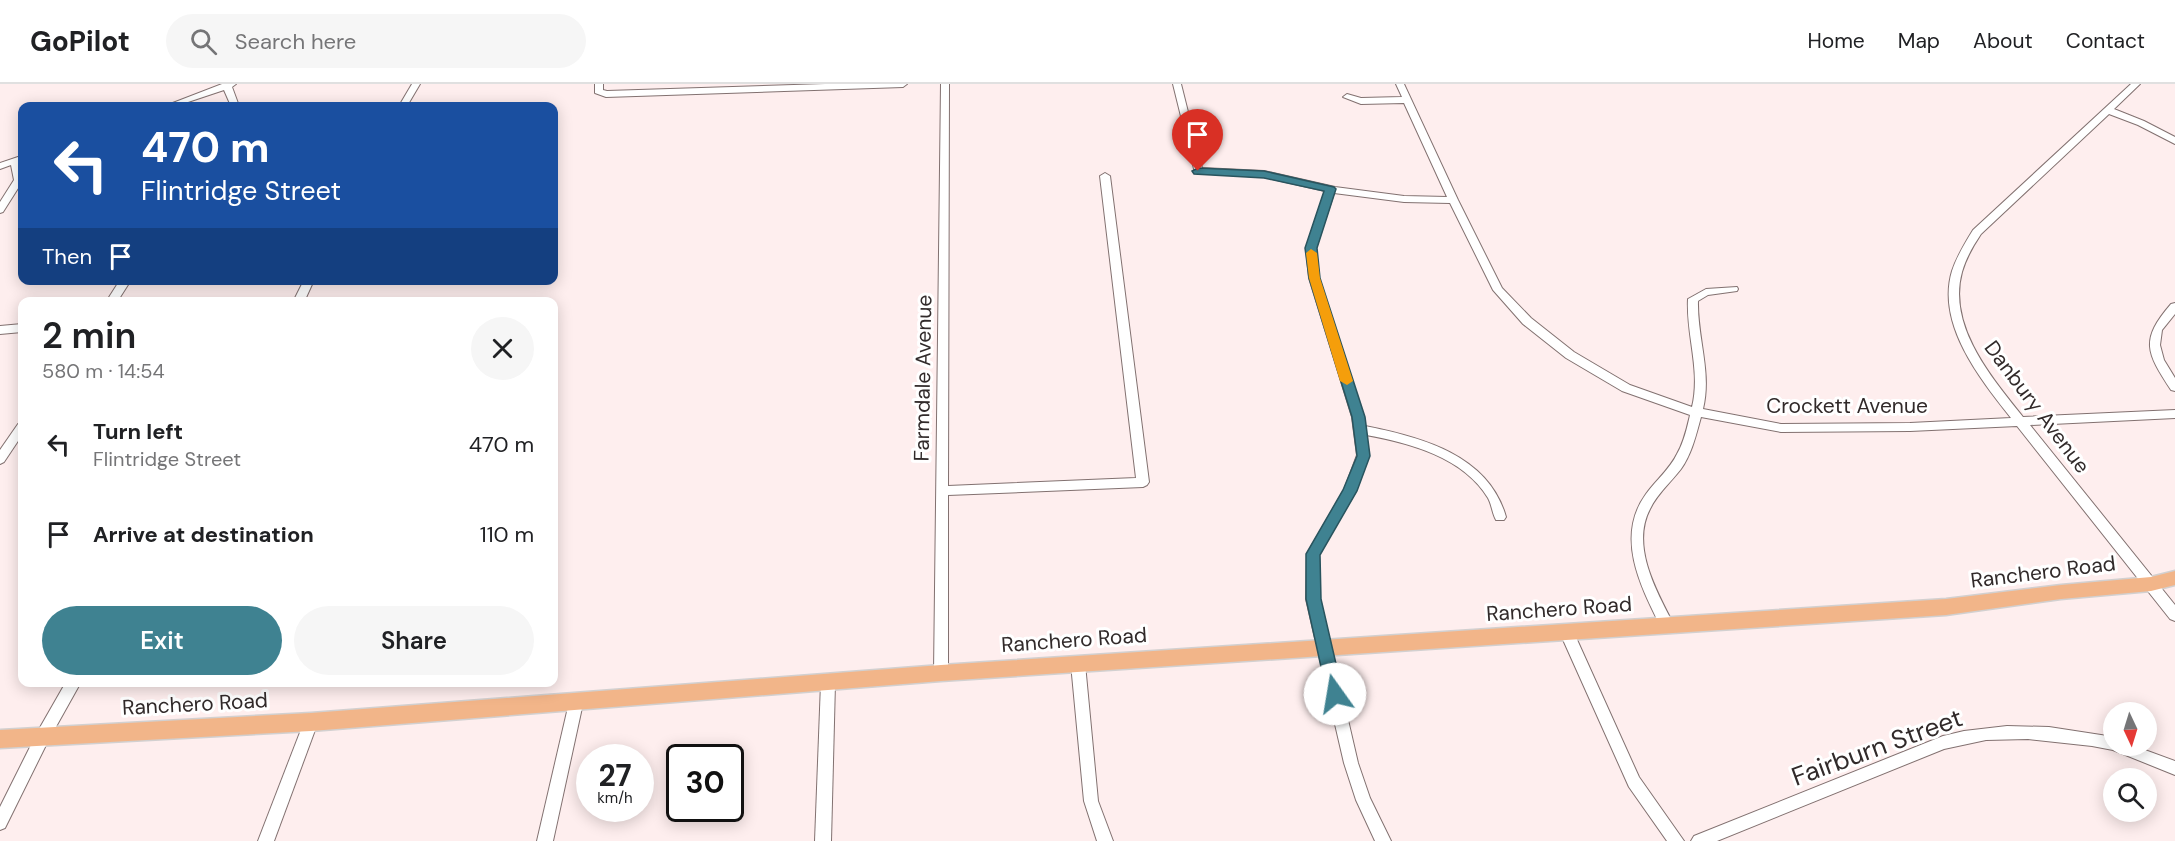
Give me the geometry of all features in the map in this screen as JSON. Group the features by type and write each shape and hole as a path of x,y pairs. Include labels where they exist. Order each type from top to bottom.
{"main road":[{"name":"Ranchero Road","path":"0,739 311,722 941,673 1946,607 2004,602 2061,592 2151,584 2175,578"},
{"name":"Ranchero Road","path":"2151,584 2175,589"}],"street":[{"path":"405,102 416,84"},
{"path":"598,84 598,91 606,94 903,84"},
{"name":"Farmdale Avenue","path":"941,673 945,84"},
{"path":"1177,84 1198,171 1264,174 1330,189 1404,199 1453,200"},
{"name":"Crockett Avenue","path":"1400,84 1498,291 1527,321 1570,356 1626,388 1695,412 1760,425 1829,429 1910,428 2175,414"},
{"name":"Danbury Avenue","path":"2136,84 1977,232 1965,248 1958,265 1955,302 1960,327 1972,356 2019,421 2175,615"},
{"path":"180,102 229,85 235,102"},
{"path":"1347,97 1361,101 1407,100"},
{"path":"2108,110 2175,141"},
{"path":"0,166 18,160"},
{"path":"942,491 1143,482 1106,176"},
{"path":"0,210 18,182"},
{"path":"1330,189 1311,248 1314,278 1358,417 1363,456 1350,491 1313,554 1313,599 1351,763 1363,800 1383,841"},
{"path":"1668,627 1647,585 1640,559 1638,526 1644,508 1682,456 1701,391 1701,356 1692,312 1693,299 1707,292 1733,289"},
{"path":"2175,307 2158,328 2156,347 2161,366 2175,387"},
{"path":"0,330 18,328"},
{"path":"1360,429 1401,437 1437,450 1470,471 1492,495 1500,517"},
{"path":"0,459 18,433"},
{"path":"1567,633 1634,782 1676,841"},
{"path":"1078,664 1092,801 1105,841"},
{"path":"823,841 828,683"},
{"path":"0,823 43,736 71,687"},
{"path":"545,841 576,703"},
{"path":"266,841 311,722"},
{"name":"Fairburn Street","path":"1699,841 1943,743 1966,736 1990,732 2048,732 2103,742"},
{"path":"2144,756 2175,768"}],"slow traffic":[{"path":"1311,253 1314,278 1347,381"}],"route":[{"path":"1198,171 1264,174 1330,189 1311,248 1314,278 1358,417 1363,456 1350,491 1313,554 1313,599 1335,694"}]}
